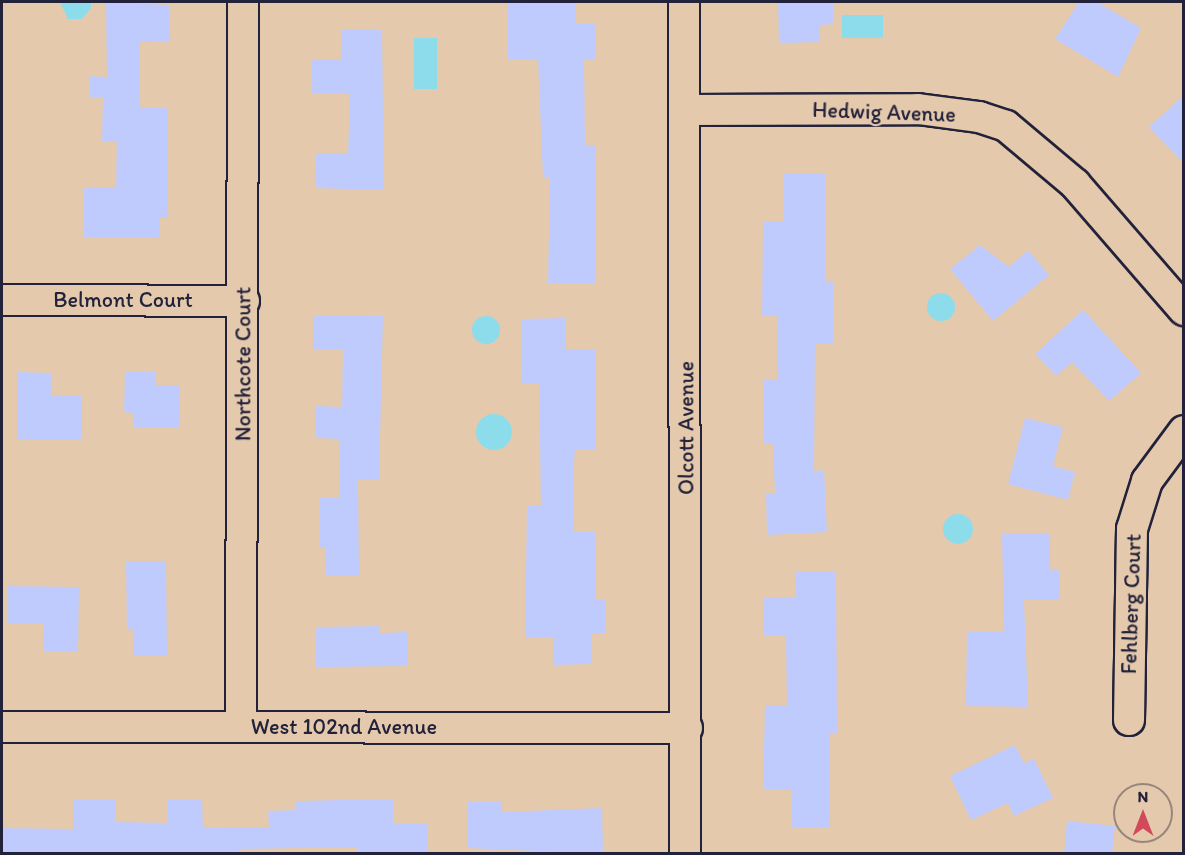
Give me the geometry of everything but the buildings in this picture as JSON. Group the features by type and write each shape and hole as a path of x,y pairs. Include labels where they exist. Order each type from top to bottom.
{"street":[{"name":"Northcote Court","path":"242,727 243,2"},
{"name":"Olcott Avenue","path":"684,2 687,728 685,854"},
{"name":"Hedwig Avenue","path":"685,110 918,109 1006,126 1075,184 1184,309"},
{"name":"Belmont Court","path":"2,300 244,301"},
{"name":"Fehlberg Court","path":"1129,720 1132,529 1147,481 1184,430"},
{"name":"West 102nd Avenue","path":"2,727 687,728"}],"water":[{"path":"60,2 91,2 91,8 82,19 68,19"},
{"path":"842,15 883,15 883,38 842,38"},
{"path":"414,38 437,38 437,89 414,89"},
{"path":"941,293 951,297 955,307 951,317 941,321 931,317 927,307 931,297"},
{"path":"486,316 496,320 500,330 496,340 486,344 476,340 472,330 476,320"},
{"path":"494,414 507,419 512,432 507,445 494,450 481,445 476,432 481,419"},
{"path":"958,514 969,518 973,529 969,540 958,544 947,540 943,529 947,518"}]}
